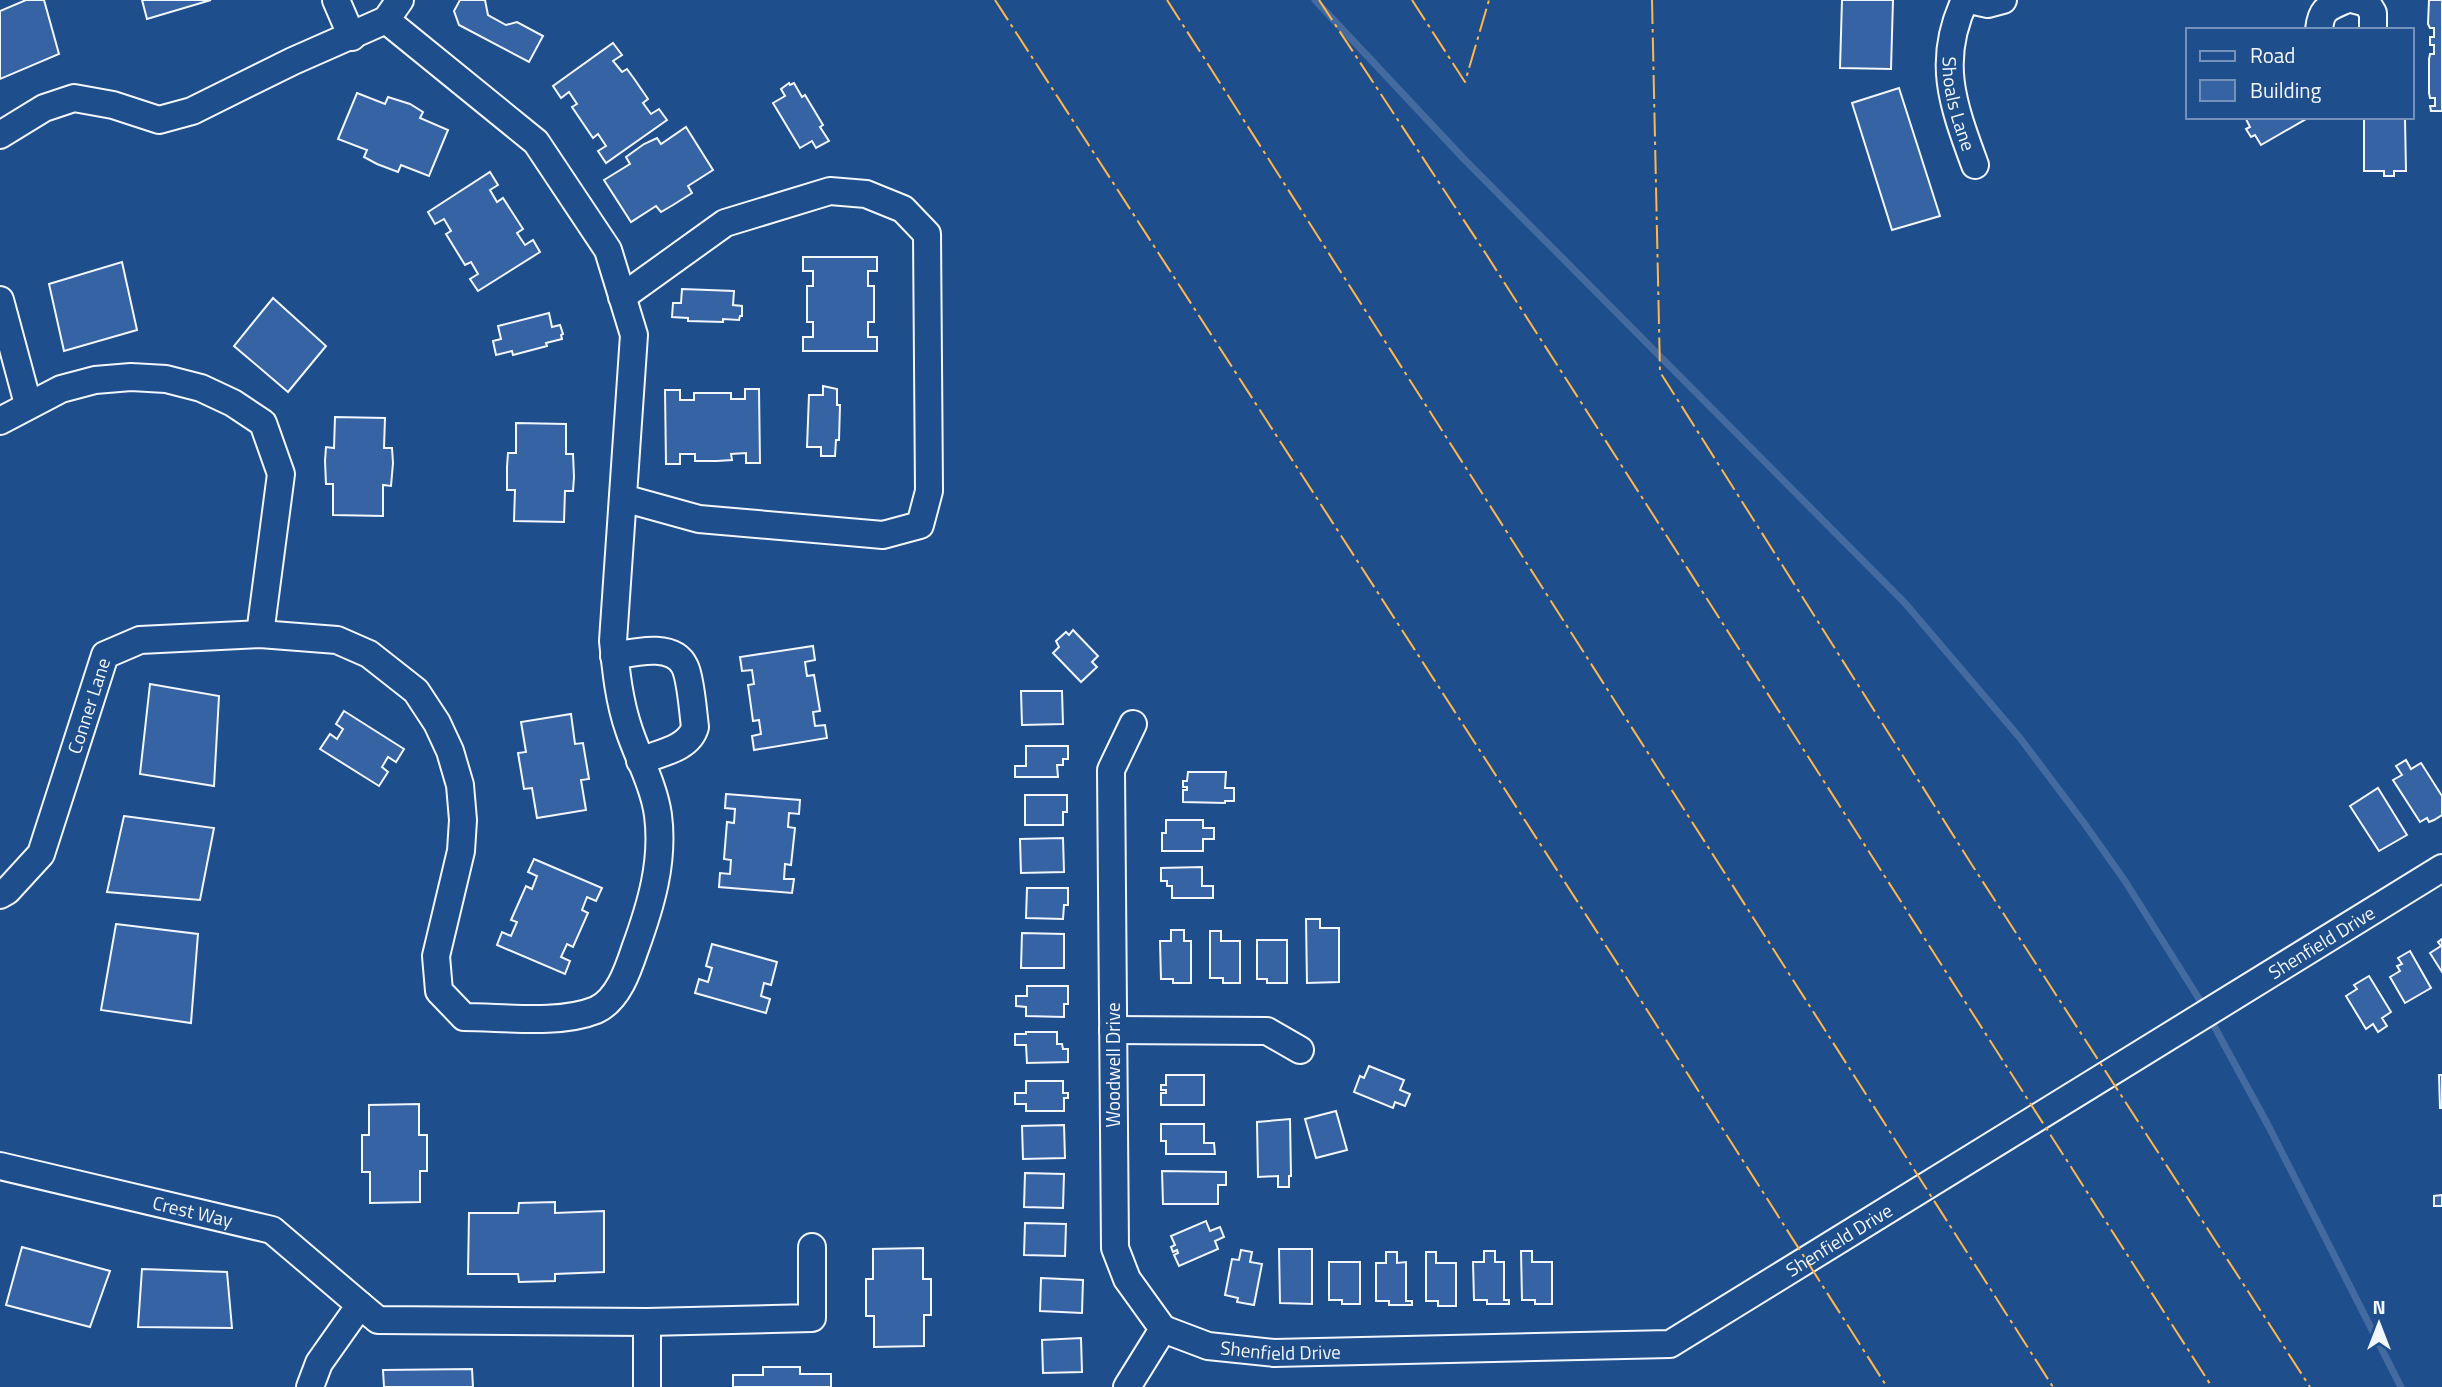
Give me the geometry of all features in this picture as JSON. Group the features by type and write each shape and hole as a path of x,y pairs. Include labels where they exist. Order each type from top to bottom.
{"street":[{"path":"336,0 352,37"},
{"name":"Shoals Lane","path":"1975,164 1954,106 1949,46 1955,21 1968,0 1988,4 2003,0"},
{"path":"2319,28 2320,17 2328,8 2359,1 2373,13 2373,28"},
{"path":"0,135 44,108 74,99 113,105 159,120 192,111 293,61 352,37 393,10"},
{"name":"Conner Lane","path":"0,895 7,891 41,854 105,655 140,640 260,634 337,640 369,654 416,691 437,723 450,751 460,785 463,820 461,851 436,956 439,991 464,1017 573,1016 597,1009 613,996 629,968 652,905 659,867 658,814 617,685 614,656 614,605 634,335 608,250 536,142 393,10"},
{"path":"622,297 725,223 830,191 866,194 903,209 927,234 929,491 920,525 883,535 699,519 623,498"},
{"path":"0,300 28,404"},
{"path":"0,421 61,389 95,380 131,377 166,379 201,388 233,403 262,423 281,474 260,634"},
{"path":"614,656 661,651 675,656 685,666 695,727 692,736 679,746 640,761"},
{"name":"Woodwell Drive","path":"1133,724 1111,770 1115,1248 1127,1279 1163,1329"},
{"name":"Shenfield Drive","path":"1163,1329 1208,1346 1273,1353 1670,1344 2442,868"},
{"path":"1113,1030 1267,1031 1300,1050"},
{"name":"Crest Way","path":"0,1166 272,1230 377,1320 648,1322 812,1318 812,1247"},
{"path":"310,1387 318,1363 360,1305"},
{"path":"648,1322 648,1387"},
{"path":"1127,1387 1163,1329"}],"building":[{"path":"26,0 44,0 59,54 0,79 0,11"},
{"path":"142,0 211,0 147,19"},
{"path":"460,0 485,0 488,15 506,25 517,22 543,36 529,62 459,25 454,11"},
{"path":"1842,0 1893,0 1891,69 1840,68"},
{"path":"2429,0 2442,0 2442,111 2431,111 2430,106 2435,106 2435,98 2430,98 2429,93 2429,59 2430,54 2434,54 2430,37 2434,37 2434,28 2430,28 2428,24"},
{"path":"613,43 622,55 613,61 622,72 627,69 635,80 648,99 643,103 651,114 659,109 667,120 606,163 598,151 606,146 598,134 593,138 572,107 577,104 569,92 561,98 553,86"},
{"path":"794,83 802,97 805,95 829,141 816,148 812,141 800,148 773,103 785,96 781,89"},
{"path":"1899,88 1940,216 1892,230 1852,103"},
{"path":"357,93 385,104 388,97 410,104 423,112 420,118 448,130 429,176 401,165 398,172 377,164 364,157 367,150 338,139"},
{"path":"2246,119 2306,119 2261,145 2255,135 2251,137 2246,129 2250,127"},
{"path":"2364,119 2405,119 2406,171 2394,171 2394,176 2384,176 2384,171 2364,171"},
{"path":"686,127 713,170 688,186 692,193 661,212 656,206 631,222 604,180 630,164 626,157 644,144 657,138 661,144"},
{"path":"490,172 498,185 490,190 497,202 503,198 523,229 517,233 525,245 533,240 540,252 478,291 470,279 478,274 471,262 465,265 446,234 451,231 444,219 435,224 428,212"},
{"path":"803,257 877,257 877,271 868,271 868,286 874,286 874,322 868,322 868,337 877,337 877,351 803,351 803,337 813,337 813,322 807,322 807,286 813,286 813,271 803,271"},
{"path":"122,262 137,330 64,351 49,284"},
{"path":"682,289 734,291 733,305 742,306 742,316 739,320 723,319 723,322 688,321 688,318 672,317 673,303 681,303"},
{"path":"273,298 326,346 288,392 234,346"},
{"path":"549,313 552,327 560,325 562,339 513,355 512,351 496,355 493,341 501,339 498,326"},
{"path":"823,386 837,389 837,405 840,405 839,440 836,440 835,456 821,456 821,447 807,447 809,395 823,395"},
{"path":"745,389 759,389 760,463 746,463 746,453 731,454 732,460 717,461 695,461 695,454 680,454 680,464 666,464 665,390 680,390 680,400 694,400 694,393 731,393 731,399 745,399"},
{"path":"335,417 385,418 384,448 392,448 393,463 391,486 383,485 383,516 333,515 333,484 326,484 325,461 326,447 334,448"},
{"path":"516,423 566,424 566,454 573,454 574,477 573,491 565,491 564,522 514,521 515,490 507,490 507,467 508,453 516,453"},
{"path":"1073,630 1098,656 1092,662 1097,667 1081,682 1053,653 1059,647 1056,641 1066,632 1069,635"},
{"path":"813,646 815,660 805,662 807,676 814,675 820,711 813,712 815,726 825,725 827,738 754,750 752,736 761,734 759,720 753,721 748,685 754,684 752,670 742,671 740,657"},
{"path":"150,684 219,696 214,786 140,774"},
{"path":"1021,691 1062,691 1063,724 1022,725"},
{"path":"344,711 404,749 396,762 388,757 382,767 388,772 379,786 320,749 330,734 337,739 343,729 336,724"},
{"path":"571,714 575,744 583,743 589,779 581,780 586,810 537,818 532,788 524,789 518,753 526,752 521,722"},
{"path":"1026,746 1068,746 1068,759 1063,759 1063,765 1057,765 1058,777 1015,777 1015,766 1026,766"},
{"path":"2406,760 2411,769 2421,763 2442,796 2442,815 2434,820 2429,822 2427,818 2420,822 2393,780 2402,775 2396,766"},
{"path":"1188,772 1226,772 1225,788 1234,788 1234,801 1183,802 1183,790 1187,790 1187,787 1183,787 1183,781 1187,781"},
{"path":"2378,788 2407,835 2379,851 2350,806"},
{"path":"726,794 800,800 799,814 789,813 788,827 795,828 791,865 785,864 784,879 794,879 792,893 719,887 720,873 730,874 731,860 724,859 727,822 734,823 735,809 725,808"},
{"path":"1025,795 1067,795 1067,812 1063,812 1063,825 1025,825"},
{"path":"124,816 214,828 200,900 107,892"},
{"path":"1166,820 1203,820 1203,828 1214,828 1214,839 1203,839 1203,851 1162,851 1162,833 1166,833"},
{"path":"1063,838 1064,872 1021,873 1020,839"},
{"path":"534,859 602,888 596,901 587,897 582,910 588,913 573,947 567,944 561,957 570,961 565,974 497,945 502,932 511,936 517,922 511,920 526,886 532,889 537,876 528,872"},
{"path":"1202,867 1202,886 1213,886 1213,898 1172,898 1172,886 1167,886 1167,881 1161,881 1161,868"},
{"path":"1027,888 1068,888 1068,905 1064,905 1063,919 1026,918"},
{"path":"1306,919 1320,919 1320,928 1339,928 1339,982 1307,983"},
{"path":"116,924 198,934 191,1023 101,1010"},
{"path":"1171,930 1184,930 1184,941 1191,941 1191,983 1173,983 1173,979 1161,979 1160,941 1171,941"},
{"path":"1210,931 1221,931 1221,941 1240,941 1240,983 1223,983 1223,978 1210,978"},
{"path":"1022,933 1064,934 1064,968 1021,968"},
{"path":"2442,939 2442,972 2430,953 2441,946 2438,942"},
{"path":"1257,940 1287,940 1287,983 1267,983 1267,979 1257,979"},
{"path":"712,944 777,962 771,985 764,983 761,996 770,999 766,1013 695,993 699,979 708,982 712,968 706,966"},
{"path":"2410,951 2431,988 2405,1003 2390,977 2400,971 2397,966 2402,964 2398,958"},
{"path":"2369,976 2391,1012 2382,1018 2387,1026 2378,1032 2373,1024 2366,1029 2346,996 2357,989 2354,985"},
{"path":"1027,986 1068,986 1068,1004 1064,1004 1064,1017 1026,1016 1026,1007 1016,1006 1016,996 1027,996"},
{"path":"1057,1032 1057,1044 1068,1049 1068,1062 1027,1063 1026,1045 1015,1045 1015,1034"},
{"path":"1369,1066 1404,1080 1400,1090 1410,1094 1405,1106 1395,1102 1393,1108 1354,1092 1360,1076 1364,1078"},
{"path":"1166,1075 1204,1075 1204,1105 1161,1105 1161,1093 1166,1093 1166,1090 1161,1090 1161,1085 1166,1085"},
{"path":"2439,1075 2442,1075 2442,1108 2440,1108"},
{"path":"1026,1081 1063,1081 1063,1093 1068,1093 1068,1098 1064,1098 1064,1111 1026,1111 1026,1104 1015,1104 1015,1093 1026,1093"},
{"path":"419,1104 419,1135 427,1135 427,1171 420,1171 420,1202 370,1203 370,1172 362,1172 362,1135 369,1135 369,1105"},
{"path":"1336,1111 1347,1150 1316,1158 1305,1119"},
{"path":"1290,1119 1291,1176 1289,1187 1278,1187 1278,1176 1258,1177 1257,1122"},
{"path":"1161,1124 1204,1124 1204,1143 1214,1143 1215,1154 1166,1154 1166,1141 1161,1141"},
{"path":"1064,1125 1065,1158 1023,1159 1022,1126"},
{"path":"1162,1171 1226,1172 1226,1185 1218,1185 1218,1204 1163,1204"},
{"path":"1025,1173 1064,1174 1063,1208 1024,1207"},
{"path":"2442,1195 2442,1206 2434,1206 2434,1196"},
{"path":"555,1202 555,1213 604,1211 604,1272 555,1274 555,1281 519,1282 518,1274 468,1274 469,1213 518,1213 519,1203"},
{"path":"1206,1221 1210,1231 1220,1227 1224,1237 1215,1241 1218,1249 1179,1266 1174,1255 1178,1253 1177,1250 1173,1252 1171,1247 1175,1245 1171,1236"},
{"path":"1025,1223 1066,1224 1065,1256 1024,1255"},
{"path":"22,1247 110,1271 90,1327 6,1305"},
{"path":"923,1248 923,1279 931,1279 931,1315 924,1315 924,1346 874,1347 874,1316 866,1316 866,1279 873,1279 873,1249"},
{"path":"1279,1249 1312,1249 1312,1304 1280,1303"},
{"path":"1241,1250 1252,1252 1250,1262 1262,1264 1254,1305 1237,1302 1238,1298 1225,1295 1232,1259 1239,1260"},
{"path":"1484,1251 1495,1251 1495,1262 1504,1262 1504,1300 1509,1300 1509,1304 1487,1304 1487,1300 1474,1300 1473,1262 1484,1262"},
{"path":"1521,1251 1532,1251 1532,1262 1552,1262 1552,1304 1535,1304 1535,1300 1522,1300"},
{"path":"1386,1252 1397,1252 1397,1263 1406,1262 1406,1301 1412,1301 1412,1305 1389,1305 1389,1301 1376,1301 1376,1263 1386,1263"},
{"path":"1426,1252 1436,1252 1436,1263 1456,1263 1456,1306 1438,1306 1438,1301 1426,1301"},
{"path":"1329,1262 1360,1262 1360,1304 1342,1304 1342,1300 1329,1300"},
{"path":"142,1269 227,1272 232,1328 138,1327"},
{"path":"1041,1278 1083,1280 1082,1313 1040,1311"},
{"path":"1081,1338 1082,1372 1043,1373 1042,1340"},
{"path":"763,1367 800,1367 800,1374 831,1374 831,1387 733,1387 733,1375 763,1375"},
{"path":"472,1369 473,1387 384,1387 383,1370"}],"waterway":[{"path":"1315,0 1463,158 1904,602 2020,738 2125,881 2201,1002 2269,1127 2401,1387"}],"power":[{"path":"995,0 1619,966 1887,1387"},
{"path":"1167,0 2053,1387"},
{"path":"1319,0 1486,254 2212,1387"},
{"path":"1412,0 1465,82 1489,0"},
{"path":"1652,0 1660,372 1972,865 2310,1387"}]}
